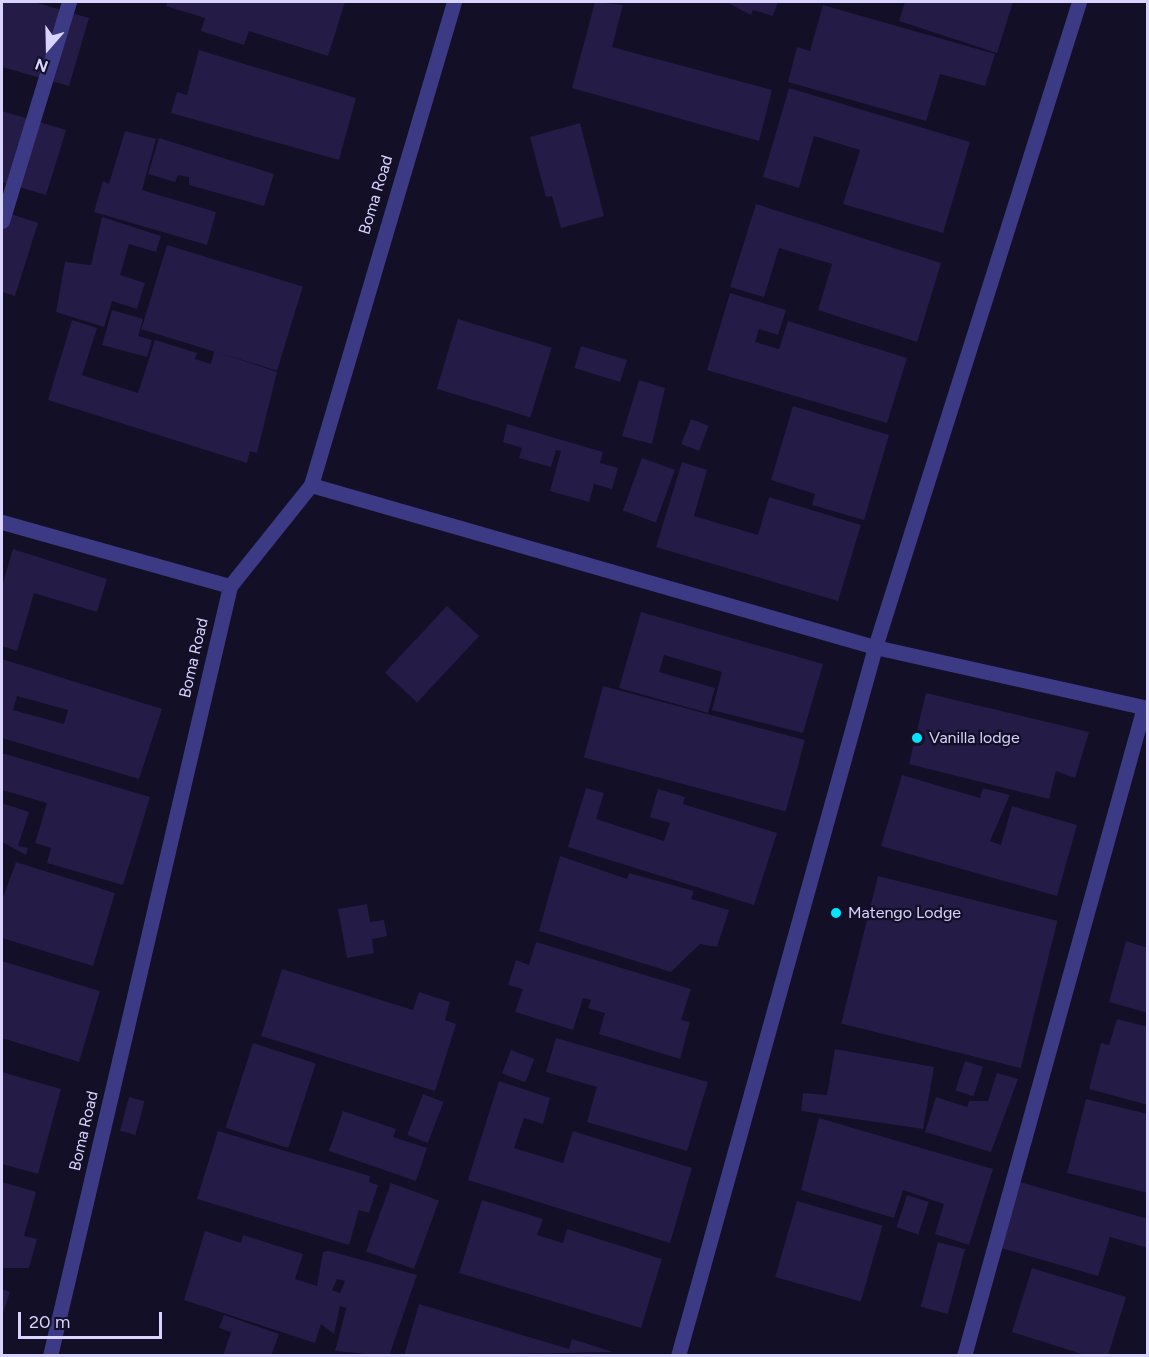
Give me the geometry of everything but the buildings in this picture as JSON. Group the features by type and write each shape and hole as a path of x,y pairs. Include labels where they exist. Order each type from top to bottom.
{"street":[{"path":"2,221 69,2"},
{"name":"Boma Road","path":"50,1356 230,586 311,485 454,2"},
{"path":"678,1356 875,647 1079,2"},
{"path":"311,485 875,647 1146,707 964,1356"},
{"path":"2,522 230,586"}],"place":[{"name":"Vanilla lodge","path":"917,738"},
{"name":"Matengo Lodge","path":"836,913"}]}
